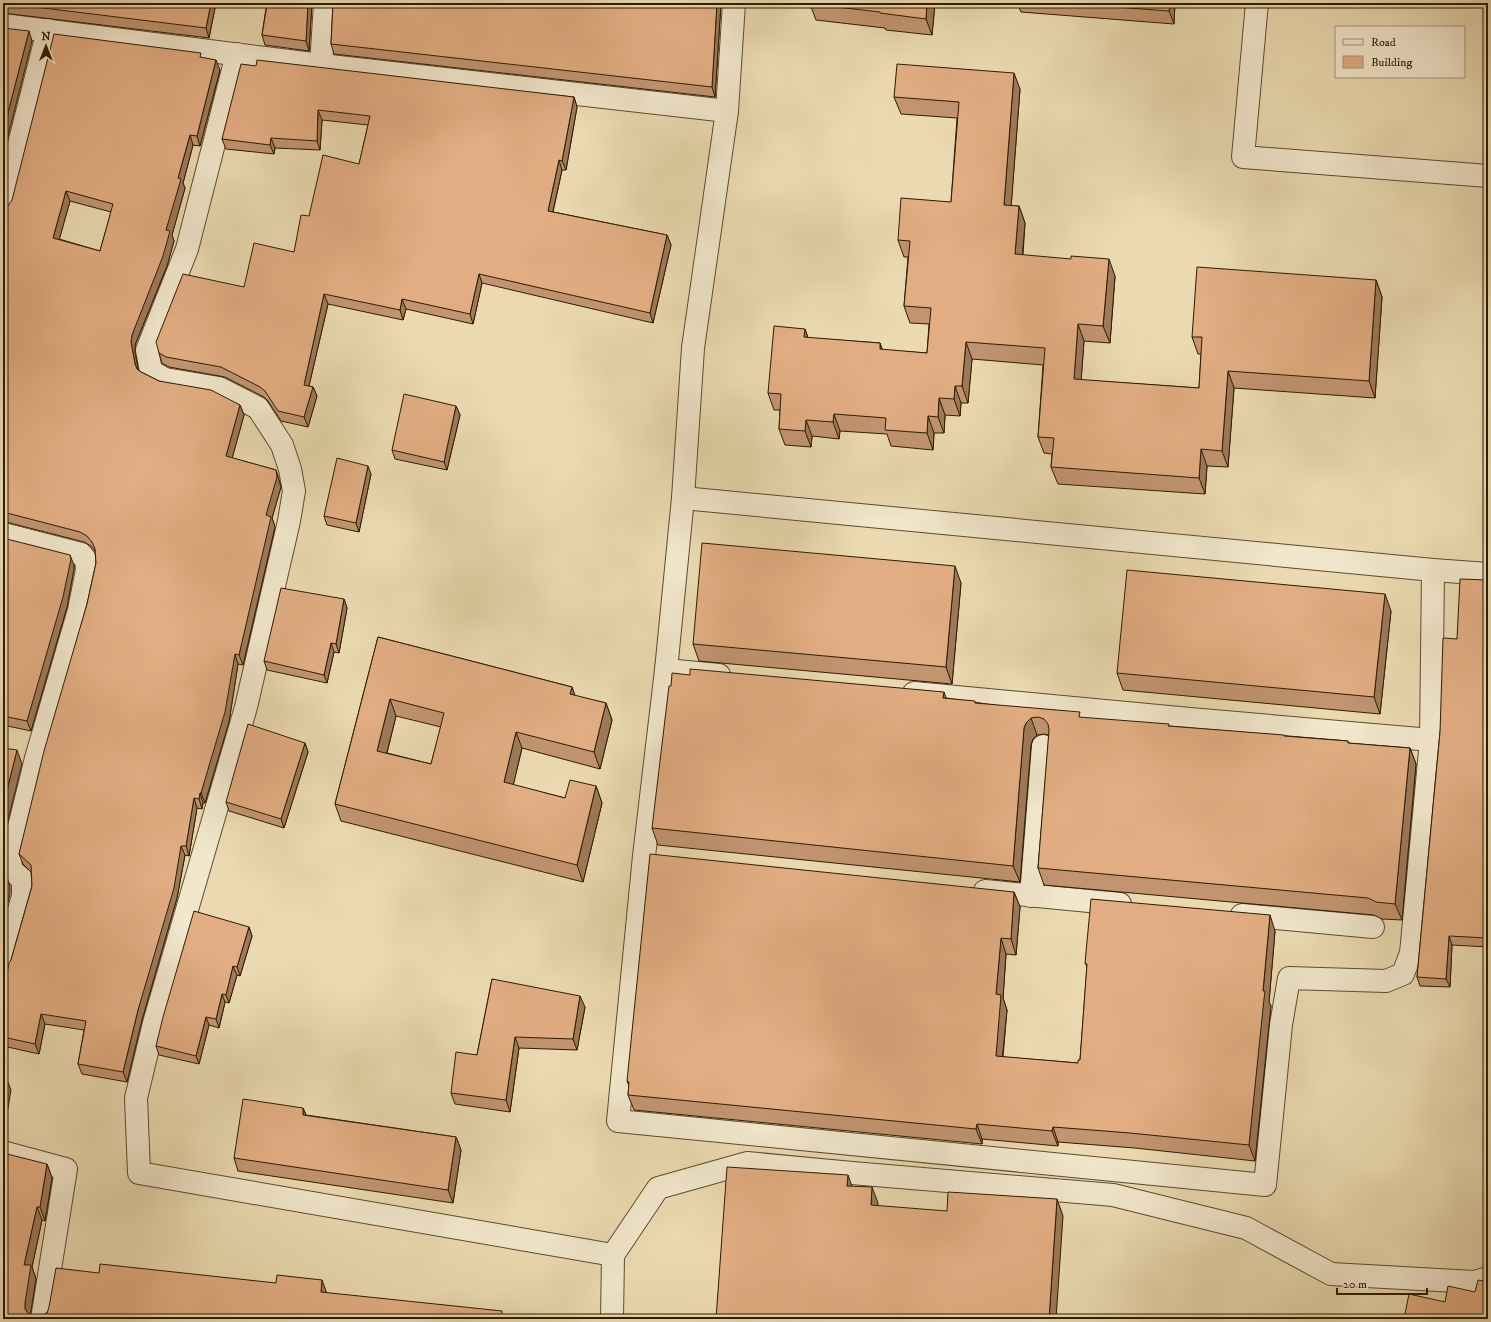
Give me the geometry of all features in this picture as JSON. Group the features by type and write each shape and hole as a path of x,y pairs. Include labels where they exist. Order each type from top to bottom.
{"street":[{"path":"321,65 325,3"},
{"path":"734,3 727,111 693,348 683,498 666,670 644,856 618,1121 1265,1186 1281,1025 1289,978 1386,981 1403,974 1411,953 1431,740 1433,570"},
{"path":"1257,3 1243,157 1488,176"},
{"path":"3,25 321,65 727,111"},
{"path":"3,206 48,30"},
{"path":"237,54 187,249 147,350 151,371 165,379 218,388 258,408 282,445 290,469 294,491 289,521 246,706 154,1023 136,1098 139,1174 613,1255"},
{"path":"683,498 1488,574"},
{"path":"3,534 80,554 86,560 87,570 79,610 6,867 23,880 23,896 3,966"},
{"path":"666,670 738,677"},
{"path":"897,692 1431,740"},
{"path":"1031,896 1043,746"},
{"path":"644,856 667,858"},
{"path":"967,890 1140,906"},
{"path":"1225,914 1373,927"},
{"path":"3,1152 66,1170 42,1319"},
{"path":"612,1319 613,1255 658,1188 747,1163 852,1174 1113,1195 1246,1228 1331,1274 1474,1282 1488,1278"}],"building":[{"path":"3,3 211,3 206,28"},
{"path":"265,3 308,3 306,41 262,35 267,5"},
{"path":"333,3 717,3 712,87 331,44"},
{"path":"927,3 926,19 810,4"},
{"path":"1064,3 1170,3 1169,11"},
{"path":"3,28 29,31 3,132"},
{"path":"54,34 201,53 200,57 216,60 197,136 190,135 178,178 181,179 166,230 170,231 163,256 132,335 131,342 135,364 137,369 141,372 159,381 211,390 240,405 226,456 276,470 277,477 266,515 271,517 239,655 235,654 225,712 199,799 194,798 186,846 181,846 174,888 138,1010 123,1072 78,1064 86,1021 41,1014 35,1044 3,1037 3,994 9,963 32,886 31,865 19,854 44,751 87,604 96,563 95,549 92,542 87,536 80,532 3,512 3,209 8,206 12,200","holes":["66,191 113,204 100,251 53,238"]},
{"path":"257,60 574,97 562,161 559,160 548,211 667,235 650,313 479,274 470,314 402,299 400,310 324,294 304,385 313,387 304,417 278,411 265,391 260,387 221,367 166,357 159,353 156,342 183,274 244,287 254,243 294,252 301,215 309,216 323,155 359,164 370,116 318,110 317,141 271,138 270,145 222,139 241,64 256,66"},
{"path":"897,64 1014,73 1004,205 1019,206 1015,254 1071,259 1071,256 1109,259 1103,326 1078,324 1074,379 1199,388 1202,337 1192,337 1197,267 1376,280 1369,381 1228,371 1222,451 1201,449 1199,478 1051,467 1054,438 1038,437 1045,348 966,342 962,386 955,386 954,399 939,398 938,417 928,416 927,433 885,430 886,418 834,414 833,422 806,420 805,431 779,429 781,394 768,393 774,326 805,329 804,337 880,343 880,349 927,353 931,308 904,306 910,241 898,240 901,198 951,202 959,102 894,97"},
{"path":"404,394 456,406 444,462 392,450"},
{"path":"337,458 368,466 356,523 324,516"},
{"path":"3,538 70,555 71,559 63,597 27,721 3,716"},
{"path":"702,543 955,566 946,667 693,644"},
{"path":"1127,570 1385,594 1374,697 1117,673"},
{"path":"1460,579 1488,580 1488,938 1449,936 1446,979 1417,977 1440,732 1443,638 1457,639"},
{"path":"281,588 344,599 336,644 331,643 324,675 264,661"},
{"path":"378,637 572,687 570,694 606,703 594,752 516,732 504,782 565,798 570,780 596,786 577,865 335,804","holes":["390,699 444,713 431,764 377,751"]},
{"path":"690,669 944,692 943,698 975,701 975,703 1080,712 1079,717 1169,724 1168,726 1284,735 1348,741 1348,743 1410,748 1395,904 1376,902 1368,898 1038,868 1049,730 1048,724 1044,719 1038,717 1031,718 1026,723 1024,728 1013,866 652,828 669,686 671,686 672,673 690,675"},
{"path":"248,724 305,743 281,819 226,802"},
{"path":"3,748 17,750 3,806"},
{"path":"650,854 1014,892 1011,939 1001,938 996,994 1001,995 996,1056 1078,1063 1078,1060 1080,1060 1087,964 1085,963 1091,899 1270,915 1263,991 1265,991 1249,1145 1053,1127 1052,1131 977,1124 976,1129 628,1095 629,1082 627,1081"},
{"path":"3,870 5,872 5,880 3,889"},
{"path":"194,911 249,927 237,967 233,966 226,995 222,994 216,1019 206,1017 196,1056 156,1046"},
{"path":"492,979 580,996 573,1039 515,1037 506,1100 451,1093 456,1052 477,1055"},
{"path":"3,1076 6,1077 3,1095"},
{"path":"243,1099 303,1108 303,1115 456,1137 448,1190 234,1158"},
{"path":"3,1153 47,1164 40,1207 37,1207 24,1265 31,1265 25,1309 29,1315 35,1317 41,1317 47,1313 56,1268 99,1273 100,1264 276,1283 277,1275 322,1280 321,1292 502,1311 502,1317 522,1319 3,1319"},
{"path":"727,1167 848,1175 847,1186 872,1187 871,1205 947,1211 948,1192 1057,1199 1049,1319 716,1319"},
{"path":"1478,1280 1488,1282 1488,1319 1404,1319 1409,1294 1445,1302 1448,1286 1475,1292"}]}
